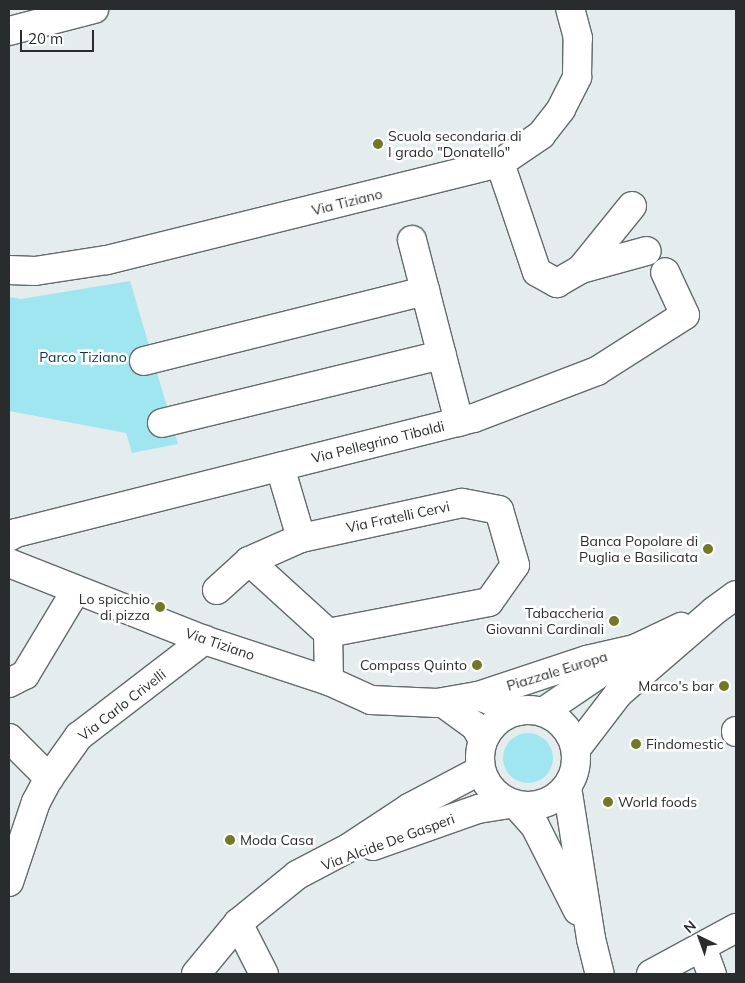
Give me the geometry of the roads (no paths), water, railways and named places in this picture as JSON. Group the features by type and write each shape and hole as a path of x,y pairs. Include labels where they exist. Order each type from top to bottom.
{"street":[{"path":"9,31 94,9"},
{"name":"Via Tiziano","path":"9,270 35,271 107,260 500,163 541,135 561,109 577,77 578,38 570,9"},
{"path":"500,163 537,272 557,283 581,269 647,252"},
{"path":"581,269 632,206"},
{"path":"412,240 459,422"},
{"name":"Via Pellegrino Tibaldi","path":"9,537 16,533 459,422 597,371 685,315 665,272"},
{"path":"144,360 425,291"},
{"path":"162,423 442,355"},
{"path":"280,467 301,538"},
{"name":"Via Fratelli Cervi","path":"217,590 249,561 301,538 462,503 499,510 514,565 489,602 328,633"},
{"path":"249,561 328,633 329,680"},
{"name":"Via Tiziano","path":"9,564 204,640 329,680 371,700 440,703"},
{"path":"9,683 25,675 76,590"},
{"path":"513,805 532,807 547,804 567,787 574,776 577,762 576,749 618,694 714,611 736,595"},
{"path":"637,648 714,611"},
{"name":"Via Carlo Crivelli","path":"9,882 36,802 49,778 79,736 204,640"},
{"name":"Piazzale Europa","path":"483,740 495,723 530,711 600,673 637,648"},
{"name":"Piazzale Europa","path":"440,703 478,696 587,660 637,648"},
{"name":"Piazzale Europa","path":"478,696 530,711 564,726 572,737 576,749"},
{"path":"440,703 475,726 483,740 480,760 473,775 513,805 535,826 591,939"},
{"path":"9,738 49,778"},
{"name":"Via Alcide De Gasperi","path":"196,974 238,923 297,875 350,847 409,808 473,775"},
{"path":"567,787 591,939 600,974"},
{"name":"Via Alcide De Gasperi","path":"297,875 417,829 478,809 513,805"},
{"path":"238,923 264,974"},
{"path":"651,974 736,928"},
{"path":"702,947 712,974"}],"place":[{"name":"Scuola secondaria di I grado \"Donatello\"","path":"378,144"},
{"name":"Banca Popolare di Puglia e Basilicata","path":"708,549"},
{"name":"Lo spicchio di pizza","path":"160,607"},
{"name":"Tabaccheria Giovanni Cardinali","path":"614,621"},
{"name":"Compass Quinto","path":"477,665"},
{"name":"Marco's bar","path":"724,686"},
{"name":"Findomestic","path":"636,744"},
{"name":"World foods","path":"608,802"},
{"name":"Moda Casa","path":"230,840"}],"park label":[{"name":"Parco Tiziano","path":"83,357"}]}
